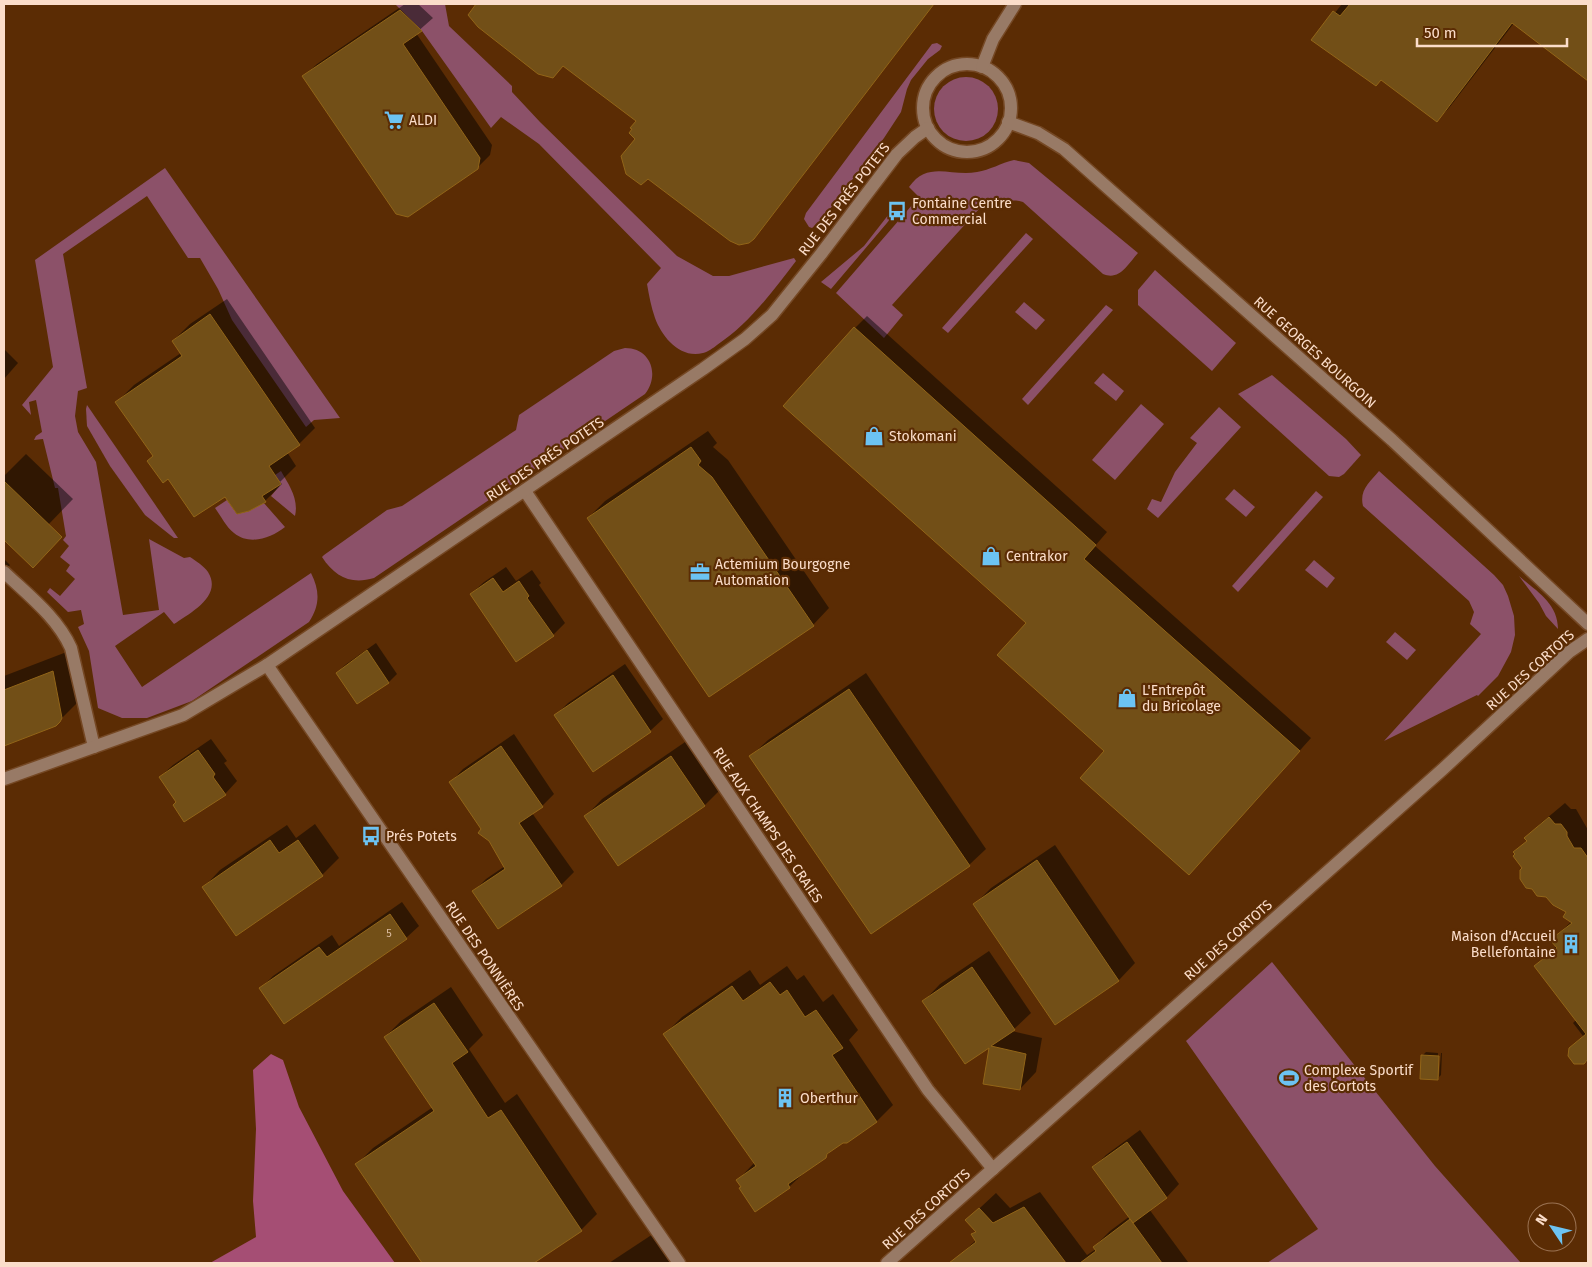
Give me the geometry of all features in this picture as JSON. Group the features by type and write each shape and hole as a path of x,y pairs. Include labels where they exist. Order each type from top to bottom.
{"street":[{"path":"982,67 993,39 1015,4"},
{"path":"969,64 982,67 998,77 1008,92 1011,110 1008,122 1001,136 994,143 980,150 970,152 955,150 937,140 928,128 923,108 926,94 932,82 942,72 955,66 969,64"},
{"name":"RUE GEORGES BOURGOIN","path":"1008,122 1050,139 1070,155 1392,440 1588,624"},
{"name":"RUE DES PRÉS POTETS","path":"4,779 183,715 267,665 703,369 744,339 772,315 897,154 914,137 928,128"},
{"name":"RUE AUX CHAMPS DES CRAIES","path":"525,491 928,1090 993,1169"},
{"path":"4,572 50,616 66,637 71,648 94,747"},
{"name":"RUE DES CORTOTS","path":"887,1263 1443,770 1569,652 1588,638"},
{"name":"RUE DES PONNIÈRES","path":"267,665 679,1263"}],"shaded area":[{"path":"395,4 445,4 449,26 512,86 512,92 540,122 677,256 713,276 729,276 794,258 796,261 760,306 729,337 703,353 687,353 680,350 662,332 650,301 647,284 661,268 539,144 501,117 491,128 422,31"},
{"path":"937,43 942,46 940,50 928,59 911,80 901,112 884,138 823,218 812,228 809,227 804,219 806,213 932,44"},
{"path":"966,77 978,79 989,86 996,97 998,109 996,121 989,132 978,139 966,141 954,139 943,132 936,121 934,109 936,97 943,86 954,79"},
{"path":"1014,160 1029,163 1138,253 1119,273 1109,276 1103,274 1023,202 1011,201 1000,207 989,198 892,305 903,315 884,338 836,293 919,197 909,187 916,179 924,174 940,171 977,172"},
{"path":"165,168 340,418 314,420 306,427 232,320 218,289 200,258 188,258 147,196 63,254 87,388 78,391 75,416 78,432 96,462 123,615 159,610 149,539 184,558 190,557 208,572 212,581 208,596 203,603 188,615 174,624 164,612 115,646 142,687 311,573 318,598 313,616 309,622 192,701 147,718 122,718 98,708 89,651 78,627 84,624 81,610 68,612 47,592 50,588 60,596 75,579 66,571 70,565 60,557 69,546 63,540 66,536 58,488 55,488 43,439 34,440 42,432 36,400 29,402 31,415 22,405 53,367 35,260"},
{"path":"889,214 892,217 831,289 821,282 864,246"},
{"path":"1026,233 1033,239 948,333 942,328"},
{"path":"1155,270 1236,343 1212,371 1138,305 1138,290"},
{"path":"1024,302 1045,320 1036,330 1015,312"},
{"path":"1106,305 1113,310 1028,405 1022,399"},
{"path":"625,348 634,349 641,353 650,364 652,379 650,387 645,394 374,578 351,580 344,578 332,570 322,557 387,510 402,506 516,430 519,415 614,351"},
{"path":"1103,373 1124,391 1116,401 1094,383"},
{"path":"1272,375 1346,439 1361,455 1344,474 1339,477 1329,476 1238,394"},
{"path":"1141,404 1164,424 1115,480 1092,460"},
{"path":"87,405 178,538 174,538 145,515 110,466 87,426"},
{"path":"1219,407 1241,427 1158,518 1147,509 1152,499 1161,502 1175,472 1197,443 1190,438"},
{"path":"281,471 290,487 296,504 295,516 271,496 281,484 275,475"},
{"path":"1379,471 1503,585 1514,616 1515,635 1511,652 1498,676 1478,696 1384,741 1481,634 1470,624 1474,612 1469,601 1363,506 1364,491"},
{"path":"1234,489 1255,507 1246,517 1225,499"},
{"path":"1316,491 1323,497 1238,592 1232,586"},
{"path":"227,500 237,514 249,511 263,502 285,527 260,539 253,540 240,537 228,528 215,508"},
{"path":"1314,560 1335,578 1327,588 1305,570"},
{"path":"1519,576 1545,598 1554,612 1558,629 1546,616"},
{"path":"1395,632 1416,650 1407,660 1386,642"},
{"name":"Complexe Sportif des Cortots","path":"1272,962 1435,1166 1521,1263 1267,1263 1318,1229 1186,1041"},
{"path":"271,1054 283,1060 299,1107 343,1191 395,1263 210,1263 256,1237 253,1201 256,1129 253,1070"}],"building":[{"path":"476,4 934,4 754,239 749,243 739,245 730,241 648,179 641,185 626,174 621,156 635,139 629,133 632,129 630,128 636,121 563,66 553,78 538,74 478,27 468,15"},
{"path":"1350,4 1588,4 1588,81 1512,23 1437,122 1381,80 1376,86 1311,40 1333,11 1340,16"},
{"path":"400,10 422,31 403,44 480,158 478,169 408,217 396,214 302,76"},
{"path":"210,314 300,445 269,466 281,484 262,496 266,502 249,511 237,514 225,497 194,517 168,479 163,483 147,461 153,456 115,402 182,356 172,341"},
{"path":"854,327 1096,545 1084,559 1300,751 1189,875 1080,778 1104,751 997,655 1026,623 783,406"},
{"name":"Actemium Bourgogne Automation","path":"691,447 701,461 698,465 712,477 814,626 709,697 587,518"},
{"path":"4,481 62,537 33,568 4,540"},
{"path":"493,578 503,592 519,581 529,596 527,598 554,636 516,662 470,594"},
{"path":"367,650 389,683 357,704 336,673"},
{"path":"53,671 62,718 60,722 56,726 4,746 4,690"},
{"path":"613,675 651,732 593,772 554,715"},
{"path":"849,689 970,866 871,934 749,756"},
{"path":"501,746 543,807 519,823 562,886 498,929 472,891 505,869 489,841 478,833 481,829 449,782"},
{"path":"198,750 215,774 213,777 226,795 184,822 173,805 176,802 159,777"},
{"path":"671,756 705,806 618,866 584,816"},
{"name":"Maison d'Accueil Bellefontaine","path":"1549,817 1555,824 1561,824 1574,848 1581,848 1588,858 1588,1059 1584,1064 1574,1064 1568,1056 1569,1048 1586,1034 1534,966 1557,948 1550,940 1572,923 1563,917 1566,912 1553,905 1546,897 1537,896 1532,889 1526,888 1520,879 1520,870 1522,868 1513,856 1515,854 1513,852 1527,841 1524,838"},
{"path":"270,840 279,853 298,840 323,876 236,936 202,887"},
{"path":"1037,860 1119,981 1055,1025 973,904"},
{"path":"390,914 407,939 284,1024 259,988 319,947 327,957"},
{"path":"972,967 1015,1030 991,1046 1026,1054 1020,1090 983,1084 989,1048 965,1064 922,1001"},
{"name":"Oberthur","path":"770,982 780,995 787,990 805,1017 816,1010 843,1048 832,1055 877,1122 847,1143 843,1143 827,1154 826,1158 788,1184 790,1188 755,1212 739,1188 741,1187 736,1180 756,1166 663,1034 732,986 743,1001"},
{"path":"434,1003 468,1052 452,1063 488,1118 501,1110 582,1231 534,1263 422,1263 355,1164 434,1111 384,1037"},
{"path":"1421,1055 1439,1056 1438,1080 1420,1079"},
{"path":"1127,1142 1167,1198 1133,1223 1092,1167"},
{"path":"1024,1207 1066,1263 949,1263 976,1242 971,1234 976,1232 965,1220 979,1208 993,1223"},
{"path":"1130,1219 1162,1263 1080,1263 1096,1251 1093,1247"}],"place":[{"name":"ALDI","path":"394,120"},
{"name":"Fontaine Centre Commercial","path":"897,211"},
{"name":"Stokomani","path":"874,436"},
{"name":"Centrakor","path":"991,556"},
{"name":"Actemium Bourgogne Automation","path":"700,572"},
{"name":"L'Entrepôt du Bricolage","path":"1127,698"},
{"name":"Prés Potets","path":"371,836"},
{"name":"Maison d'Accueil Bellefontaine","path":"1571,944"},
{"name":"Complexe Sportif des Cortots","path":"1289,1078"},
{"name":"Oberthur","path":"785,1098"}]}
